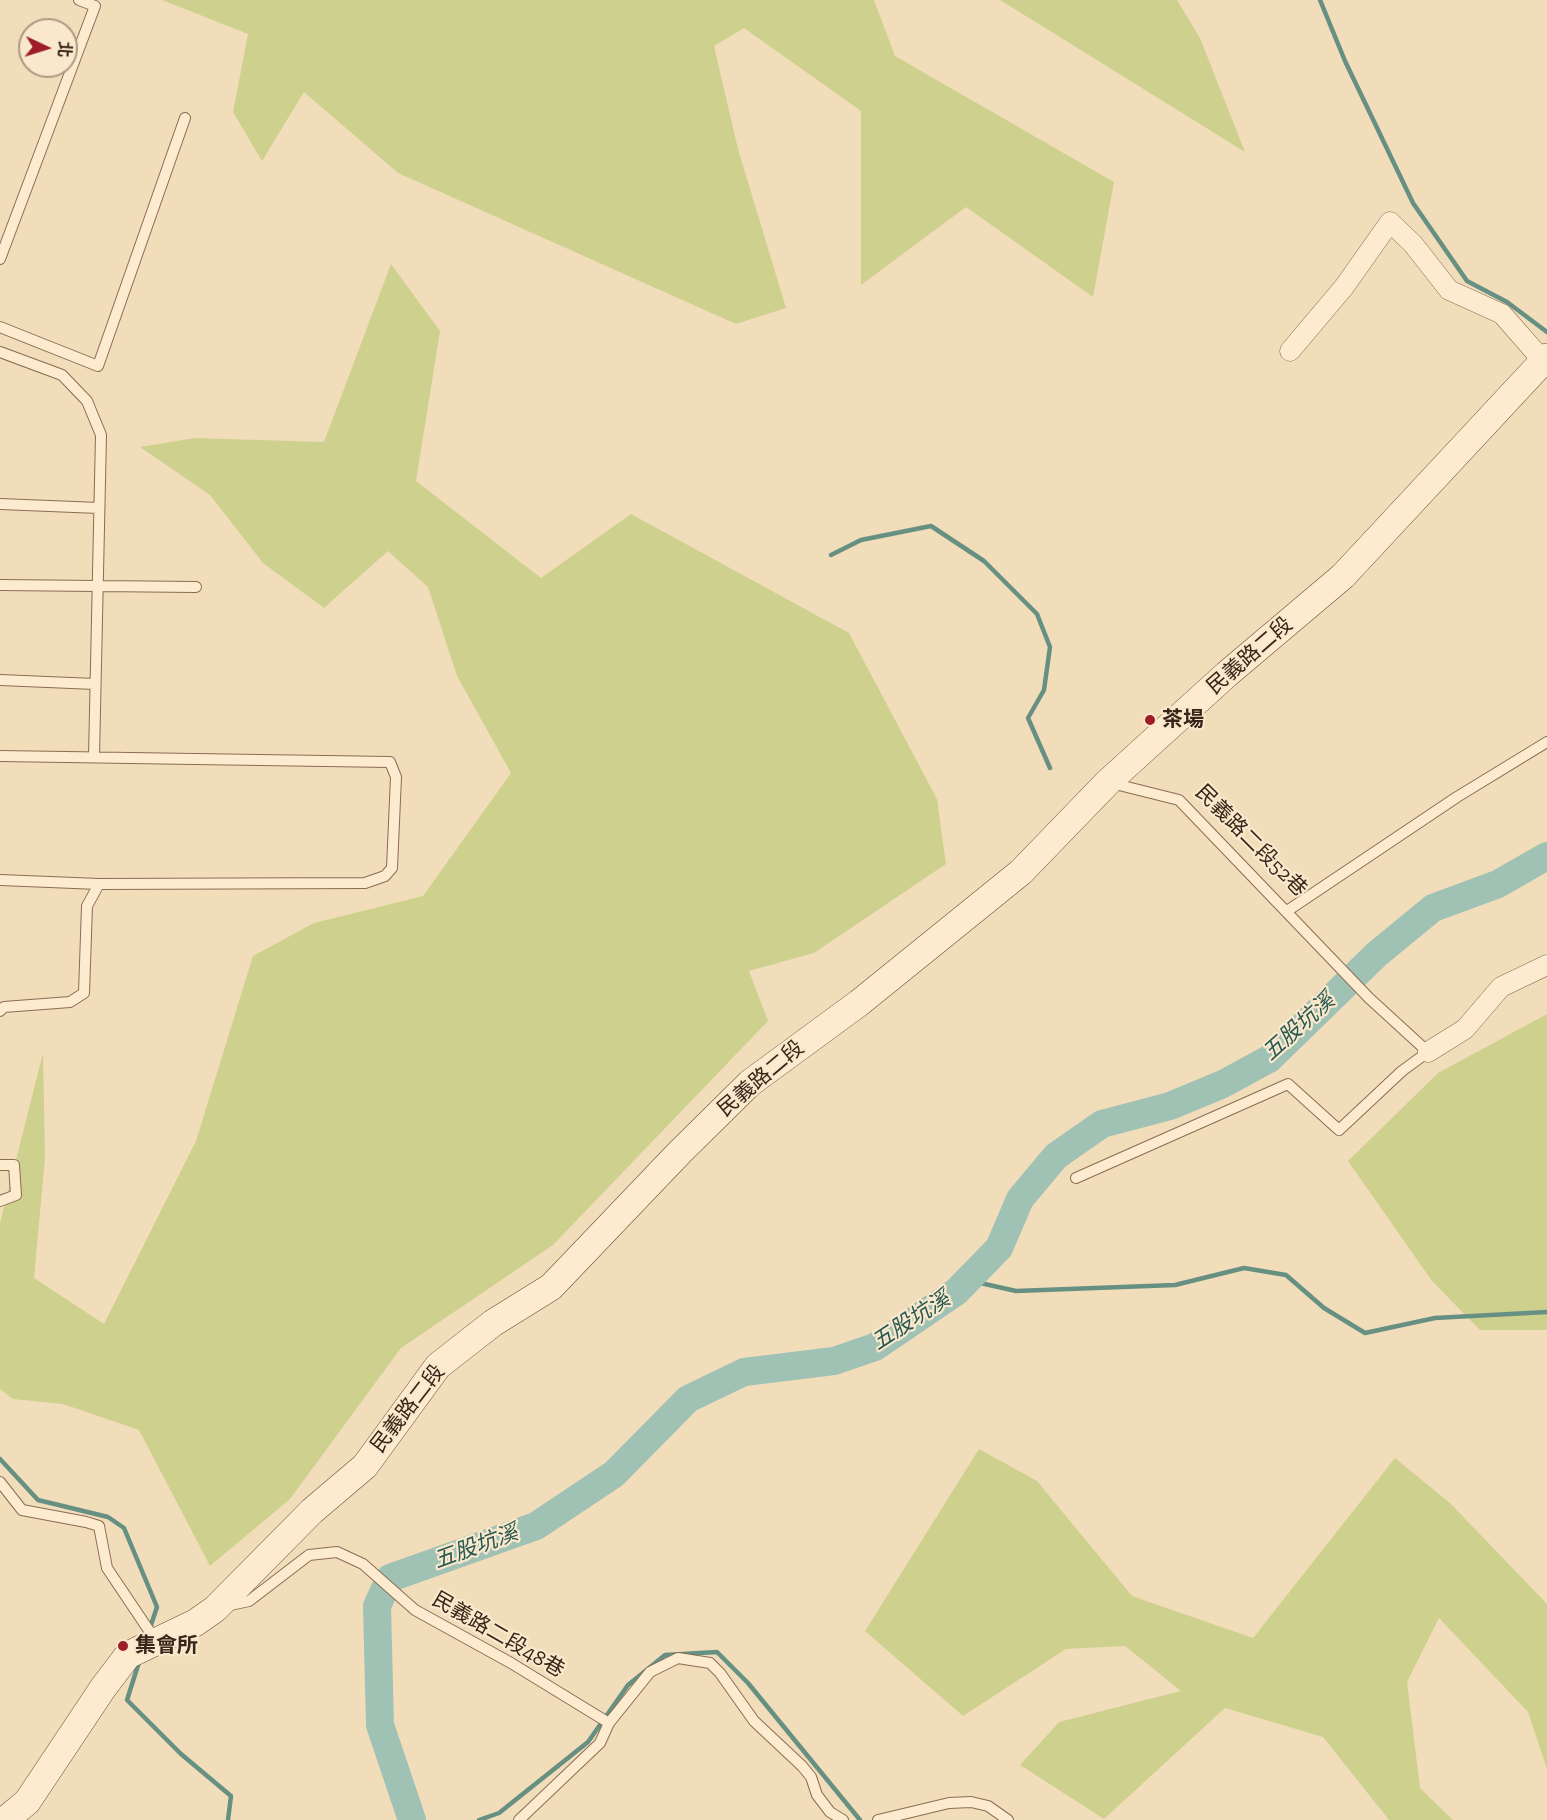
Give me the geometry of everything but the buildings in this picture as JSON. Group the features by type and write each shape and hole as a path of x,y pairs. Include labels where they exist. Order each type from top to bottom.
{"main road":[{"name":"民義路二段","path":"5,1820 27,1802 103,1688 128,1655 195,1623 215,1609 312,1511 365,1466 438,1366 493,1323 551,1287 680,1152 750,1083 859,1003 1022,872 1108,782 1227,674 1342,576 1545,359"}],"street":[{"path":"1290,351 1344,287 1389,222 1413,244 1449,290 1502,314 1545,359"},
{"path":"1428,1052 1465,1029 1501,987 1547,965"}],"lane":[{"path":"0,259 95,6 79,0"},
{"path":"0,327 98,366 185,118"},
{"path":"0,352 62,375 87,401 101,435 94,757"},
{"path":"0,504 99,508"},
{"path":"0,585 196,587"},
{"path":"0,680 95,684"},
{"path":"1287,911 1457,796 1547,742"},
{"path":"0,756 390,762 396,777 392,868 385,876 365,883 99,884 0,880"},
{"name":"民義路二段52巷","path":"1108,782 1179,800 1316,940 1369,998 1428,1052"},
{"path":"1,1007 70,1002 84,993 87,906 99,884"},
{"path":"1076,1178 1288,1084 1339,1130 1402,1071 1428,1052"},
{"path":"0,1165 14,1165 16,1195 0,1201"},
{"path":"0,1482 22,1510 99,1526 107,1568 152,1643"},
{"name":"民義路二段48巷","path":"215,1609 249,1601 309,1555 337,1552 363,1564 415,1610 511,1663 609,1723"},
{"path":"519,1820 600,1743 609,1723 650,1672 678,1658 710,1663 720,1673 754,1721 811,1777 817,1795 830,1812 843,1820"},
{"path":"878,1820 949,1803 971,1802 988,1806 1008,1820"}],"green space":[{"path":"162,0 874,0 895,56 1114,182 1093,297 966,207 861,285 861,111 744,28 714,46 738,149 786,308 736,324 398,173 304,92 262,161 233,112 248,34"},
{"path":"1000,0 1177,0 1200,38 1245,152"},
{"path":"391,264 440,331 416,481 541,578 631,514 849,633 937,799 946,864 814,953 749,971 768,1021 553,1245 401,1348 290,1499 210,1566 139,1430 63,1404 13,1399 0,1389 0,1223 43,1053 45,1158 34,1278 104,1324 196,1141 253,956 314,923 423,896 511,773 457,676 428,587 388,551 324,608 263,563 210,495 140,447 195,438 324,442"},
{"path":"1547,1014 1547,1330 1480,1330 1432,1281 1348,1161 1438,1073"},
{"path":"979,1449 1037,1481 1132,1596 1253,1638 1395,1458 1450,1503 1547,1604 1547,1769 1528,1712 1439,1618 1407,1682 1420,1788 1453,1820 1389,1820 1323,1737 1225,1708 1104,1819 1020,1765 1059,1722 1181,1691 1125,1646 1066,1649 963,1716 865,1631"}],"waterway":[{"path":"1320,0 1345,61 1413,203 1467,281 1507,302 1547,332"},
{"path":"831,555 861,540 931,526 984,561 1037,614 1050,647 1044,690 1028,718 1050,768"},
{"name":"五股坑溪","path":"412,1820 380,1725 377,1606 390,1578 536,1526 614,1474 688,1399 744,1372 834,1361 875,1347 956,1292 999,1248 1020,1199 1056,1156 1102,1124 1170,1106 1223,1084 1269,1059 1377,954 1433,908 1498,884 1547,856"},
{"path":"967,1280 1016,1291 1175,1285 1244,1268 1286,1275 1324,1308 1365,1333 1435,1318 1547,1312"},
{"path":"0,1459 38,1500 108,1517 124,1528 157,1607 150,1628"},
{"path":"479,1820 499,1813 588,1742 628,1685 665,1655 717,1652 748,1683 860,1820"},
{"path":"140,1659 127,1700 181,1754 231,1796 228,1820"}],"place":[{"name":"茶場","path":"1150,720"},
{"name":"集會所","path":"123,1646"}]}
